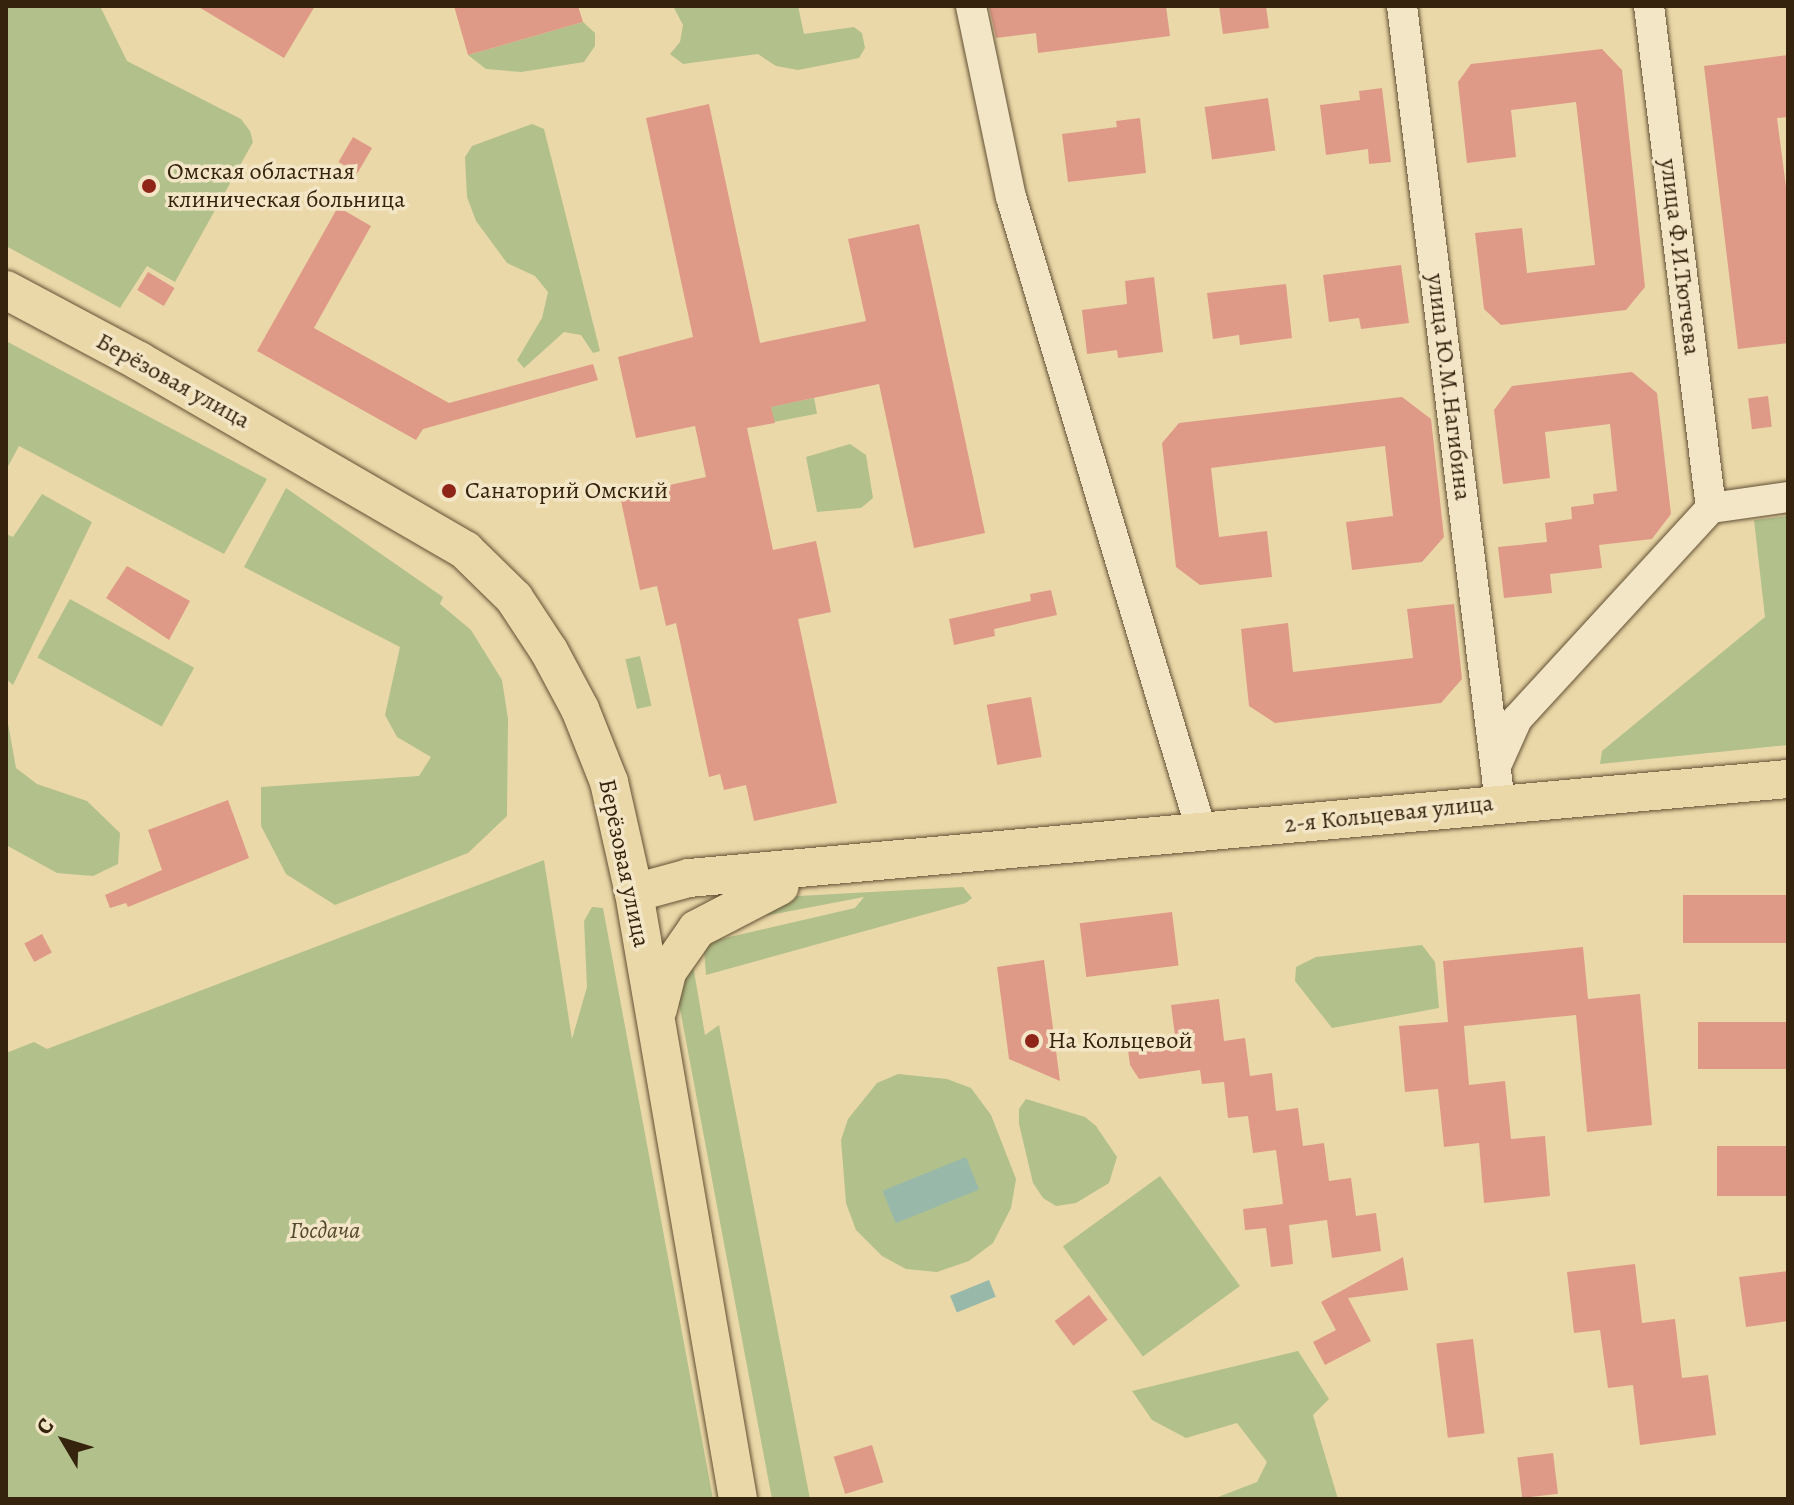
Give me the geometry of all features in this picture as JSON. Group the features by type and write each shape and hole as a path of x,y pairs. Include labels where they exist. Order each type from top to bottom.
{"main road":[{"name":"Берёзовая улица","path":"6,290 438,533 498,580 531,622 580,709 609,782 634,893 738,1499"},
{"name":"2-я Кольцевая улица","path":"634,893 689,878 1202,833 1498,786 1788,779"},
{"name":"2-я Кольцевая улица","path":"634,893 692,896 990,854"},
{"path":"656,1024 667,972 697,929 780,886"}],"street":[{"path":"971,6 1011,197 1202,833"},
{"name":"улица Ю.М.Нагибина","path":"1402,6 1498,786"},
{"name":"улица Ф.И.Тютчева","path":"1649,6 1711,508"},
{"path":"1498,786 1517,719 1711,508 1788,497"}],"green space":[{"path":"6,6 100,6 127,61 241,119 250,131 253,142 175,282 147,266 120,308 6,246"},
{"path":"673,6 798,6 804,34 854,27 862,33 865,48 859,58 798,70 776,66 758,54 683,64 670,54 680,42 683,25"},
{"path":"583,22 595,33 595,46 584,62 521,72 486,69 468,55"},
{"path":"532,124 544,129 600,351 593,353 581,335 564,332 524,368 517,360 542,318 548,292 535,276 507,263 476,221 467,197 465,157 472,146"},
{"path":"6,341 267,479 224,554 19,446 6,470"},
{"path":"814,398 817,414 774,422 771,406"},
{"path":"850,444 866,455 873,498 861,508 817,512 806,457"},
{"path":"286,488 443,597 440,604 471,630 502,680 508,719 507,816 468,853 335,905 286,874 261,826 261,787 419,776 431,757 397,737 385,715 400,647 244,567"},
{"path":"42,494 92,522 13,685 6,679 6,534 13,537"},
{"path":"1788,516 1788,745 1600,764 1602,751 1765,617 1754,520"},
{"path":"70,599 194,668 162,726 38,658"},
{"path":"640,656 651,706 637,709 625,659"},
{"path":"6,712 16,768 37,784 87,801 120,833 118,864 93,876 57,873 6,845"},
{"name":"Госдача","path":"544,860 572,1039 587,987 584,921 592,907 603,908 713,1499 6,1499 6,1053 34,1042 47,1049"},
{"path":"963,887 972,898 966,903 706,975 704,950 708,942 855,908 864,897 749,919 769,903 798,896"},
{"path":"1422,945 1435,962 1439,1008 1332,1028 1295,981 1296,967 1316,957"},
{"path":"690,948 705,1035 719,1025 810,1499 772,1499 677,993"},
{"path":"898,1074 947,1079 971,1088 991,1115 1016,1179 1011,1208 993,1243 969,1261 937,1272 906,1269 882,1256 856,1230 846,1203 841,1140 848,1119 877,1083"},
{"path":"1026,1099 1085,1117 1096,1126 1117,1157 1109,1183 1076,1203 1056,1206 1043,1198 1033,1183 1019,1124 1019,1109"},
{"path":"1160,1176 1240,1286 1143,1357 1063,1247"},
{"path":"1298,1351 1329,1399 1313,1415 1338,1499 1213,1499 1257,1482 1267,1462 1237,1423 1186,1438 1152,1420 1132,1391"}],"shaded area":[{"path":"966,1157 979,1189 896,1223 883,1191"},
{"path":"989,1280 996,1297 957,1312 950,1296"}],"building":[{"path":"197,6 315,6 284,58"},
{"path":"454,6 578,6 583,22 468,55"},
{"path":"989,6 1166,6 1170,36 1038,53 1036,33 996,38"},
{"path":"1219,6 1266,6 1269,28 1223,34"},
{"path":"1602,49 1622,70 1645,287 1626,310 1501,325 1484,309 1475,233 1522,228 1527,273 1595,265 1576,102 1511,110 1516,157 1467,163 1458,82 1471,64"},
{"path":"1788,55 1788,117 1777,118 1788,202 1788,343 1738,349 1704,66"},
{"path":"1382,88 1391,162 1369,164 1368,149 1326,155 1320,105 1360,100 1359,91"},
{"path":"1268,98 1275,150 1212,159 1205,107"},
{"path":"709,104 760,343 866,321 848,239 919,224 985,533 914,548 879,384 771,407 775,423 747,428 773,550 816,541 831,612 798,619 837,803 754,821 746,785 724,790 720,774 709,777 676,623 666,626 657,586 640,590 620,496 706,477 695,426 636,438 618,357 693,337 646,118"},
{"path":"1140,118 1146,173 1068,182 1062,134 1117,127 1116,121"},
{"path":"353,137 372,148 358,173 338,162"},
{"path":"338,207 371,226 314,328 449,403 593,364 598,380 423,429 416,440 257,351"},
{"path":"1401,265 1409,323 1361,329 1359,318 1329,322 1323,275"},
{"path":"148,272 175,288 164,306 137,290"},
{"path":"1154,277 1163,352 1118,358 1117,350 1087,354 1082,310 1127,304 1125,281"},
{"path":"1286,284 1292,338 1240,345 1239,335 1213,339 1207,293"},
{"path":"1632,372 1657,393 1671,514 1652,539 1599,545 1602,568 1550,574 1552,593 1504,598 1498,547 1547,542 1545,523 1572,519 1571,507 1594,504 1593,494 1617,491 1610,424 1545,432 1550,478 1503,484 1494,410 1512,386"},
{"path":"1768,396 1772,427 1752,429 1748,398"},
{"path":"1402,397 1431,419 1444,537 1422,562 1352,570 1346,522 1393,516 1385,446 1211,468 1219,537 1267,531 1272,577 1200,585 1176,567 1162,443 1179,423"},
{"path":"127,566 190,601 169,640 106,598"},
{"path":"1051,590 1057,615 994,629 995,636 954,645 949,619 1031,601 1030,594"},
{"path":"1454,604 1462,679 1441,703 1275,723 1249,706 1241,629 1288,623 1293,672 1413,658 1407,609"},
{"path":"1031,697 1042,757 997,765 987,705"},
{"path":"228,800 249,858 128,907 126,903 110,908 105,895 162,870 148,830"},
{"path":"1683,895 1788,895 1788,943 1683,943"},
{"path":"1172,912 1179,966 1086,977 1080,923"},
{"path":"42,934 52,953 34,962 24,943"},
{"path":"1583,947 1588,999 1640,994 1652,1125 1587,1132 1576,1015 1464,1026 1469,1085 1505,1081 1511,1139 1545,1136 1550,1196 1484,1203 1479,1143 1444,1147 1438,1089 1405,1092 1399,1026 1448,1022 1443,961"},
{"path":"1044,960 1060,1081 1009,1059 997,967"},
{"path":"1219,999 1224,1041 1245,1038 1250,1076 1272,1073 1276,1111 1298,1108 1303,1146 1324,1143 1329,1181 1351,1178 1356,1216 1376,1213 1381,1251 1332,1258 1327,1220 1289,1225 1293,1264 1271,1267 1266,1228 1245,1230 1243,1209 1283,1204 1276,1150 1253,1153 1248,1116 1228,1118 1224,1082 1202,1084 1200,1070 1139,1079 1130,1065 1127,1042 1175,1036 1171,1005"},
{"path":"1698,1022 1788,1022 1788,1069 1698,1069"},
{"path":"1717,1146 1788,1146 1788,1196 1717,1196"},
{"path":"1403,1257 1408,1290 1348,1298 1371,1341 1325,1365 1313,1342 1336,1330 1321,1302"},
{"path":"1635,1264 1642,1323 1675,1319 1682,1378 1708,1375 1716,1435 1640,1445 1633,1385 1608,1388 1600,1330 1574,1333 1567,1272"},
{"path":"1788,1271 1788,1321 1746,1327 1739,1277"},
{"path":"1089,1295 1108,1320 1073,1346 1055,1321"},
{"path":"1473,1339 1485,1433 1448,1438 1436,1344"},
{"path":"872,1445 883,1482 845,1494 834,1457"},
{"path":"1553,1453 1558,1494 1522,1498 1517,1457"}],"place":[{"name":"Омская областная клиническая больница","path":"149,186"},
{"name":"Санаторий Омский","path":"449,491"},
{"name":"На Кольцевой","path":"1032,1041"}]}
